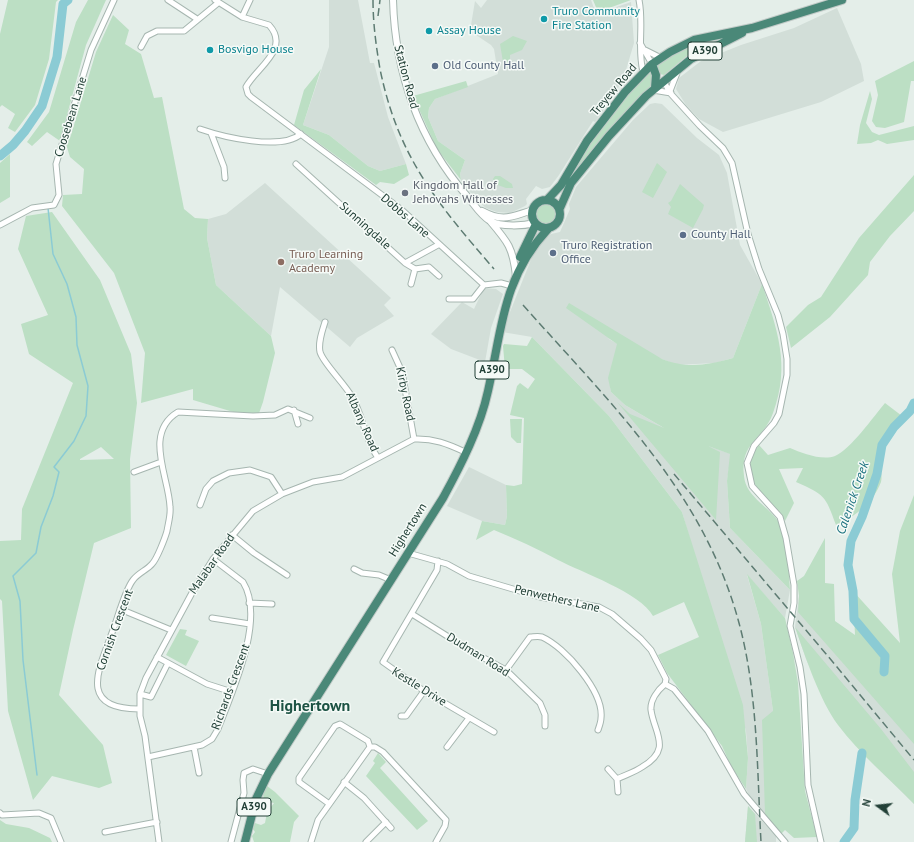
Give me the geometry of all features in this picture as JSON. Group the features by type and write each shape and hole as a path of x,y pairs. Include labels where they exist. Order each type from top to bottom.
{"highway":[{"name":"Treyew Road","path":"547,200 561,185 587,141 625,92 652,64 694,40 752,28 842,0"},
{"name":"Treyew Road","path":"560,208 567,190 581,171 626,116 654,89 703,52 752,28"},
{"path":"652,64 656,75 654,89"},
{"path":"656,75 664,82"},
{"path":"547,200 555,203 560,208 559,220 554,226 548,229 539,227 535,223 532,216 533,210 539,202 547,200"},
{"name":"Highertown","path":"516,276 522,253 533,234 535,223"},
{"name":"Highertown","path":"268,774 443,498 478,422 488,392 501,321 512,286 529,251 548,229"},
{"name":"A390","path":"245,842 256,799 268,774"}],"street":[{"name":"Coosebean Lane","path":"0,225 32,208 54,205 59,195 56,164 91,50 114,0"},
{"path":"168,0 197,18"},
{"path":"242,17 250,0"},
{"name":"Station Road","path":"393,0 394,27 400,64 415,113 439,158 477,208 490,221 510,247 514,260 516,276"},
{"path":"638,0 641,16 640,55 643,72"},
{"path":"141,47 147,36 156,31 184,31 216,1"},
{"name":"Dobbs Lane","path":"216,1 242,17 269,25 275,33 276,41 274,51 269,60 247,84 246,89 248,94 402,210 438,245 484,285"},
{"path":"640,43 645,49 652,64"},
{"path":"645,49 661,58"},
{"path":"671,93 673,80 680,68"},
{"path":"664,82 671,93 700,126 723,148 732,163 748,234 759,268 778,315 782,334 787,360 787,375 779,414 774,423 754,446 749,454 747,463 752,486 780,518 786,538 794,586 794,603 790,626 800,667 804,694 808,785 821,842"},
{"path":"654,89 671,93"},
{"path":"200,129 211,133 248,141 282,140 297,137 301,134"},
{"path":"211,133 224,166 225,178"},
{"name":"Sunningdale","path":"296,164 405,263 415,269"},
{"name":"Station Road","path":"477,208 492,216 504,217 517,216 533,210"},
{"path":"490,221 503,224 535,223"},
{"path":"405,263 438,245"},
{"path":"411,284 415,269 429,267 440,276"},
{"path":"449,299 473,299 484,285 501,283 512,286"},
{"name":"Albany Road","path":"325,322 320,342 322,358 341,379 353,398 368,441 378,458"},
{"name":"Kirby Road","path":"392,350 402,372 414,439"},
{"name":"Cornish Crescent","path":"139,710 122,709 112,706 104,701 99,692 97,683 100,667 120,609 133,580 153,564 166,534 171,508 161,462 160,446 164,427 171,416 178,412 253,416 275,414 288,409 294,410"},
{"path":"294,410 310,418"},
{"path":"294,410 298,424"},
{"path":"414,439 426,438 438,441 465,452"},
{"name":"Malabar Road","path":"159,842 148,757 139,710 140,694 146,678 171,630 213,559 254,511 282,494 313,482 342,477 414,439"},
{"path":"134,472 161,462"},
{"path":"200,505 206,489 213,481 229,473 250,470 271,477 282,494"},
{"path":"232,535 254,553 287,575"},
{"name":"Penwethers Lane","path":"408,553 447,564 469,576 540,597 599,607 612,614 650,650 666,679 665,684"},
{"name":"Richards Crescent","path":"148,757 194,747 208,743 212,739 218,729 245,656 250,624 249,603 246,587 243,582 213,559"},
{"name":"Kestle Drive","path":"438,561 437,570 383,662 424,690 494,732"},
{"path":"354,569 362,573 380,575 390,580"},
{"path":"249,603 272,604"},
{"path":"120,609 171,630"},
{"name":"Dudman Road","path":"412,614 471,651 506,670 540,703 545,715 545,726"},
{"path":"212,618 250,624"},
{"path":"506,670 530,637 540,636 559,648 588,679 596,698 601,717 598,730"},
{"path":"157,657 208,684 232,692"},
{"path":"140,694 151,697 168,663"},
{"path":"617,779 643,767 653,759 659,748 660,736 651,710 656,692 665,684 674,689 708,731 744,794 785,842"},
{"path":"401,716 406,716 424,690"},
{"path":"447,746 469,718"},
{"path":"328,803 299,782 299,778 335,726 340,724 368,741 370,747"},
{"path":"194,747 200,773"},
{"path":"311,842 318,820 328,803 370,747"},
{"path":"370,747 375,747 384,752 446,820 445,826 436,842"},
{"path":"231,842 244,793 242,780 244,773 253,769 268,774"},
{"path":"608,769 617,779 618,792"},
{"path":"344,782 360,795 391,828"},
{"path":"0,813 2,815 39,813 51,818 61,842"},
{"path":"105,832 157,822"},
{"path":"366,842 386,822"}],"shaded area":[{"path":"329,0 358,0 370,63 374,63 388,117 406,164 380,171 368,166 329,135 303,125 329,47"},
{"path":"487,0 591,0 596,14 631,2 634,43 623,80 595,122 593,121 550,187 542,189 536,186 526,199 527,204 510,213 497,212 486,208 476,200 461,180 460,174 465,160 438,141 428,117 429,108 435,99 498,74 494,49 491,45 470,31 475,1 481,8"},
{"path":"837,8 861,64 864,81 821,102 723,132 699,119 686,105 676,89 679,78 701,61 741,45 794,28"},
{"path":"650,104 662,104 697,138 719,155 727,173 740,245 762,284 733,358 715,363 677,365 607,338 618,344 609,378 611,392 625,405 674,434 731,454 727,481 730,528 790,590 785,618 747,575 761,624 778,747 775,827 750,797 746,789 748,758 746,731 682,512 609,416 532,337 502,332 536,247 551,234 560,232 570,209 569,204 576,187 633,120"},
{"name":"Truro Learning Academy","path":"265,183 391,298 384,305 394,316 357,338 350,347 280,287 271,336 216,285 207,238 208,219 226,214"},
{"path":"484,288 496,289 503,294 491,328 485,362 451,349 431,334 462,302 474,309"},
{"path":"469,467 506,485 507,516 505,525 482,521 447,506"},
{"path":"799,596 914,715 914,804 862,753 837,723 806,659 795,627"},
{"path":"748,806 776,836 776,842 745,842"}],"green space":[{"path":"8,0 58,0 56,2 49,59 35,105 15,132 8,128 15,114 2,105 0,107 0,34"},
{"path":"88,0 106,0 86,45 60,141 47,132 32,146 27,142 49,112 76,22"},
{"path":"593,0 631,0 598,12"},
{"path":"113,15 129,30 125,44 141,54 154,98 162,97 184,209 195,218 208,219 207,238 216,285 271,336 275,353 263,402 257,419 193,400 193,389 141,403 145,353 114,273 62,206 63,195 82,194 84,169 70,157 66,144 71,135 96,52"},
{"path":"513,36 527,41 522,50 510,55 510,67 504,68 500,44"},
{"path":"715,38 688,55 664,75 660,74 656,63 698,41"},
{"path":"914,61 914,81 911,81 904,122 885,128 876,127 872,121 878,95 875,81"},
{"path":"321,69 303,125 329,135 368,166 380,171 406,164 409,175 394,184 380,182 376,185 294,125 304,90"},
{"path":"647,73 652,74 654,84 572,178 569,176 605,123 625,97"},
{"path":"466,81 468,87 435,99 429,108 428,117 438,141 465,160 460,174 461,180 437,149 413,96"},
{"path":"870,91 872,99 866,123 872,132 879,135 914,126 914,140 887,144 878,140 871,143 857,144 860,125"},
{"path":"10,154 10,197 0,203 0,163"},
{"path":"657,163 667,172 653,198 642,192"},
{"path":"914,175 914,211 890,236 870,262 868,275 830,317 791,348 786,327 808,305 821,297 859,238"},
{"path":"495,176 500,176 512,184 513,188 506,188 495,184 493,179"},
{"path":"680,184 704,205 693,228 668,214 671,207 668,203 671,201"},
{"path":"546,204 553,207 556,214 553,221 546,224 539,221 536,214 539,207"},
{"path":"52,212 100,280 131,354 137,403 130,459 131,528 94,543 59,695 103,745 112,783 99,788 52,776 33,800 8,711 2,601 0,599 0,541 21,540 22,509 73,383 29,354 21,324 48,315 18,249 26,216","holes":["101,447 114,459 80,460"]},
{"path":"762,284 773,316 780,347 781,379 778,396 769,422 745,455 744,476 749,490 776,518 783,531 789,565 790,590 730,528 727,481 730,454 708,446 720,452 716,520 617,402 630,414 664,428 625,405 611,392 608,378 617,344 566,308 569,303 662,359 689,365 715,363 733,358"},
{"path":"532,337 609,416 682,512 743,705 748,758 746,789 731,766 722,746 667,673 658,655 699,637 684,602 653,616 646,607 624,591 494,530 476,540 482,521 505,525 507,516 506,485 514,486 522,484 524,418 510,415 517,386 520,383 528,389 535,379 522,369 505,369 503,346 504,344 527,346"},
{"path":"885,403 906,419 884,449 880,460 882,477 881,482 878,490 869,502 857,513 836,525 829,507 823,497 813,490 796,482 803,468 779,469 794,503 785,521 781,514 771,505 760,491 752,477 750,469 751,462 753,453 759,445 768,455 790,448 818,457 824,458 835,456 841,453 855,440"},
{"path":"510,419 522,419 521,443 517,443 511,437"},
{"path":"914,495 914,744 798,612 799,596 797,581 804,576 825,538 825,583 834,584 835,621 855,635 853,591 900,643 892,574 900,531"},
{"path":"747,574 785,618 798,683 805,791 817,837 794,838 785,830 781,834 765,814 762,720 773,711 761,624"},
{"path":"795,627 881,729 914,772 914,804 865,756 831,715 819,691"},
{"path":"180,629 187,630 185,635 199,641 186,666 166,655"},
{"path":"378,753 386,762 380,768 428,821 417,830 366,776 375,763 373,761"},
{"path":"267,786 299,816 294,822 290,842 254,842 252,836 255,832 253,829 255,823 261,825 265,823 268,807 271,807 274,803 264,801 263,794"},
{"path":"748,806 755,814 757,842 745,842"},
{"path":"0,820 6,824 29,828 50,838 52,842 0,842"}],"waterway":[{"path":"0,156 13,145 25,131 42,106 57,57 63,4 68,0"},
{"path":"37,775 23,660 20,601 13,576 36,553 41,527 53,496 59,472 54,467 74,441 86,416 88,386 77,345 76,317 67,284 53,254 48,208"},
{"name":"Calenick Creek","path":"884,672 885,656 854,619 853,591 848,565 851,541 862,517 877,474 882,445 894,427 910,411 914,403"},
{"name":"Calenick Creek","path":"844,842 854,828 855,800 862,753"}],"railway":[{"path":"373,0 375,34 380,69 397,128 422,177 455,222 494,269"},
{"path":"378,16 380,0"},
{"path":"523,305 589,378 650,452 678,491 703,532 723,576 739,623 750,677 756,732 761,842"},
{"path":"674,474 914,760"}],"place":[{"name":"Truro Community Fire Station","path":"544,19"},
{"name":"Assay House","path":"429,31"},
{"name":"Bosvigo House","path":"210,50"},
{"name":"Old County Hall","path":"435,66"},
{"name":"Kingdom Hall of Jehovahs Witnesses","path":"405,193"},
{"name":"County Hall","path":"683,235"},
{"name":"Truro Registration Office","path":"553,253"},
{"name":"Truro Learning Academy","path":"281,262"}],"district":[{"name":"Highertown","path":"310,706"}]}
